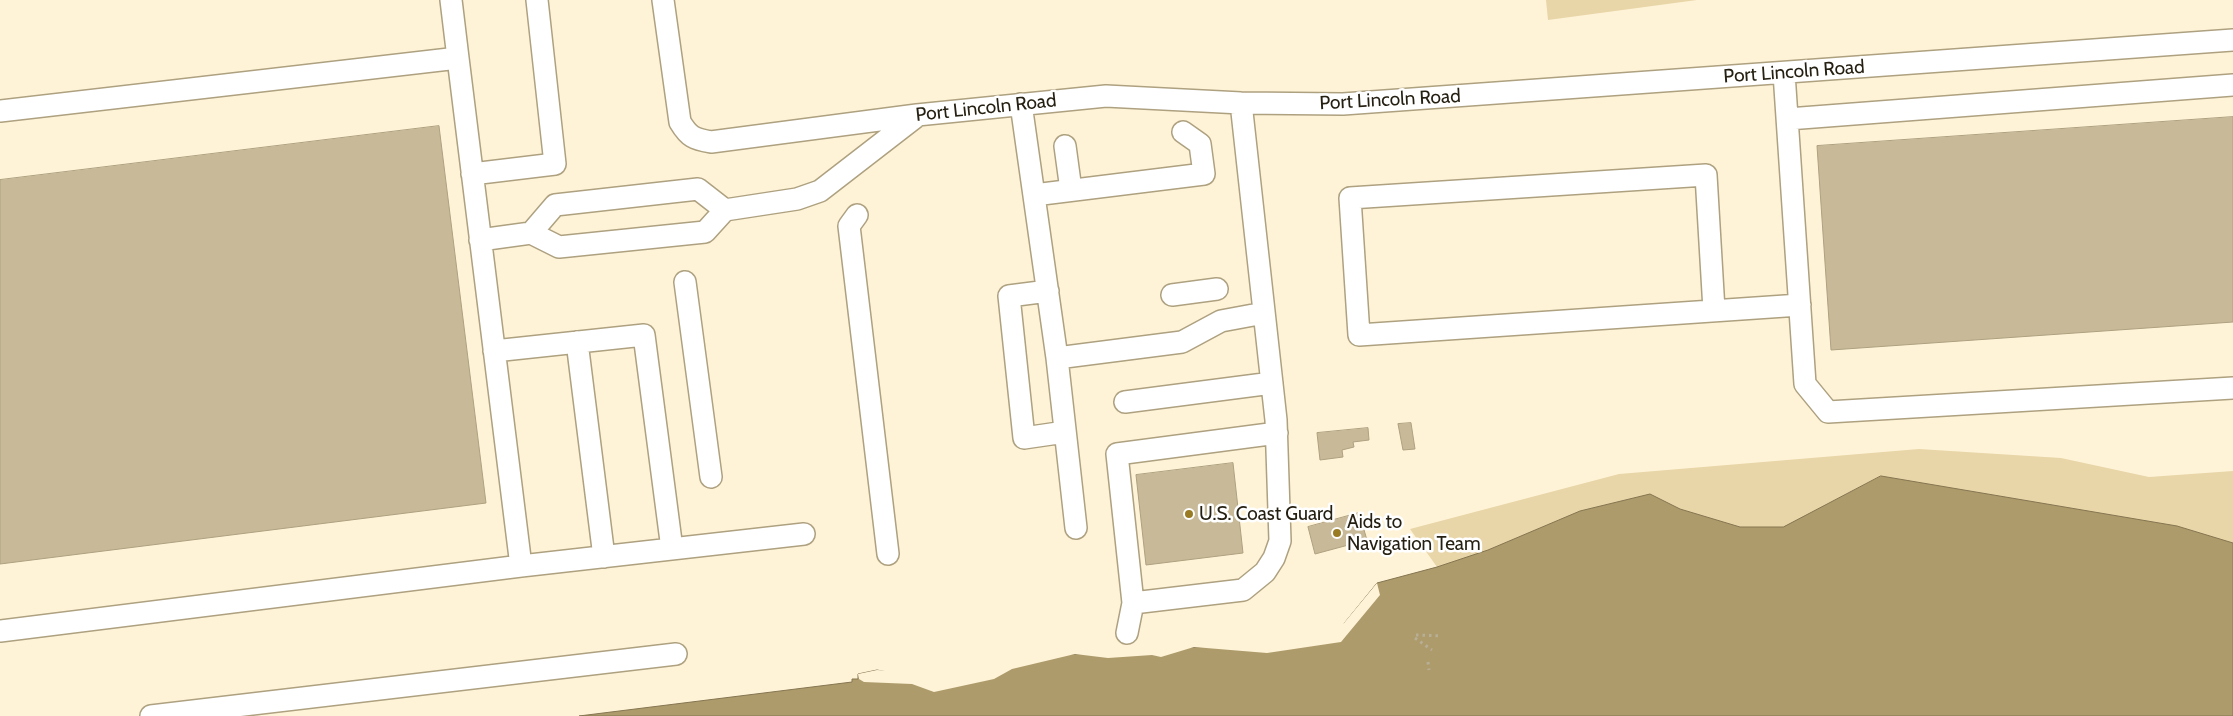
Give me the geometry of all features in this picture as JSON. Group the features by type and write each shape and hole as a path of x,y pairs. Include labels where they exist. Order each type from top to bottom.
{"street":[{"path":"452,0 521,566"},
{"path":"472,174 555,164 537,0"},
{"name":"Port Lincoln Road","path":"663,0 680,122 687,134 699,140 712,142 917,115 1106,96 1241,102 1352,104 2233,40"},
{"path":"0,111 458,58"},
{"path":"1784,73 1805,384 1828,412 2233,388"},
{"path":"1788,119 2233,85"},
{"path":"1133,603 1243,590 1265,572 1274,558 1280,541 1276,426 1241,102"},
{"path":"1021,104 1057,358 1076,528"},
{"path":"480,240 532,233 559,247 705,232 725,210 796,199 820,192 917,115"},
{"path":"1034,195 1204,174 1200,144 1183,132"},
{"path":"1065,146 1071,190"},
{"path":"1714,310 1706,175 1350,198 1359,335 1800,304"},
{"path":"532,233 555,205 698,189 725,210"},
{"path":"857,215 849,226 888,554"},
{"path":"685,282 711,477"},
{"path":"1172,295 1217,289"},
{"path":"1048,291 1009,296 1024,438 1065,432"},
{"path":"1057,358 1182,342 1221,321 1264,313"},
{"path":"494,351 644,335 672,549"},
{"path":"577,342 604,557"},
{"path":"1125,402 1272,383"},
{"path":"1127,633 1133,603 1117,454 1276,426"},
{"path":"0,631 521,566 804,534"},
{"path":"151,716 676,654"}],"path":[{"path":"1432,650 1416,636 1442,636"},
{"path":"1428,662 1429,670"}],"shaded area":[{"path":"1546,0 1697,0 1548,20"},
{"path":"1919,449 2061,458 2149,477 2233,471 2233,607 1377,583 1437,567 1410,529 1619,474"},
{"path":"1881,476 2177,526 2233,543 2233,716 579,716 852,682 852,679 858,679 858,674 877,670 929,680 1024,657 1251,644 1337,632 1377,583 1437,567 1488,550 1580,511 1650,494 1680,509 1740,527 1783,527"}],"pier":[{"path":"1377,583 1380,595 1341,642 1267,653 1194,647 1161,657 1152,655 1108,658 1075,654 1012,669 994,679 934,692 912,684 864,682 859,679 858,674 877,670 928,677 1024,655 1073,647 1231,639 1251,641 1336,630"}],"building":[{"path":"2233,117 2233,322 1831,350 1817,146"},
{"path":"439,126 486,503 0,564 0,180"},
{"path":"1411,423 1415,449 1403,450 1398,424"},
{"path":"1368,428 1369,440 1353,442 1354,447 1342,450 1343,457 1320,460 1317,433"},
{"name":"U.S. Coast Guard","path":"1233,463 1243,553 1146,565 1136,475"},
{"name":"Aids to Navigation Team","path":"1359,513 1367,540 1315,554 1308,527"}],"place":[{"name":"U.S. Coast Guard","path":"1189,514"},
{"name":"Aids to Navigation Team","path":"1337,533"}]}
